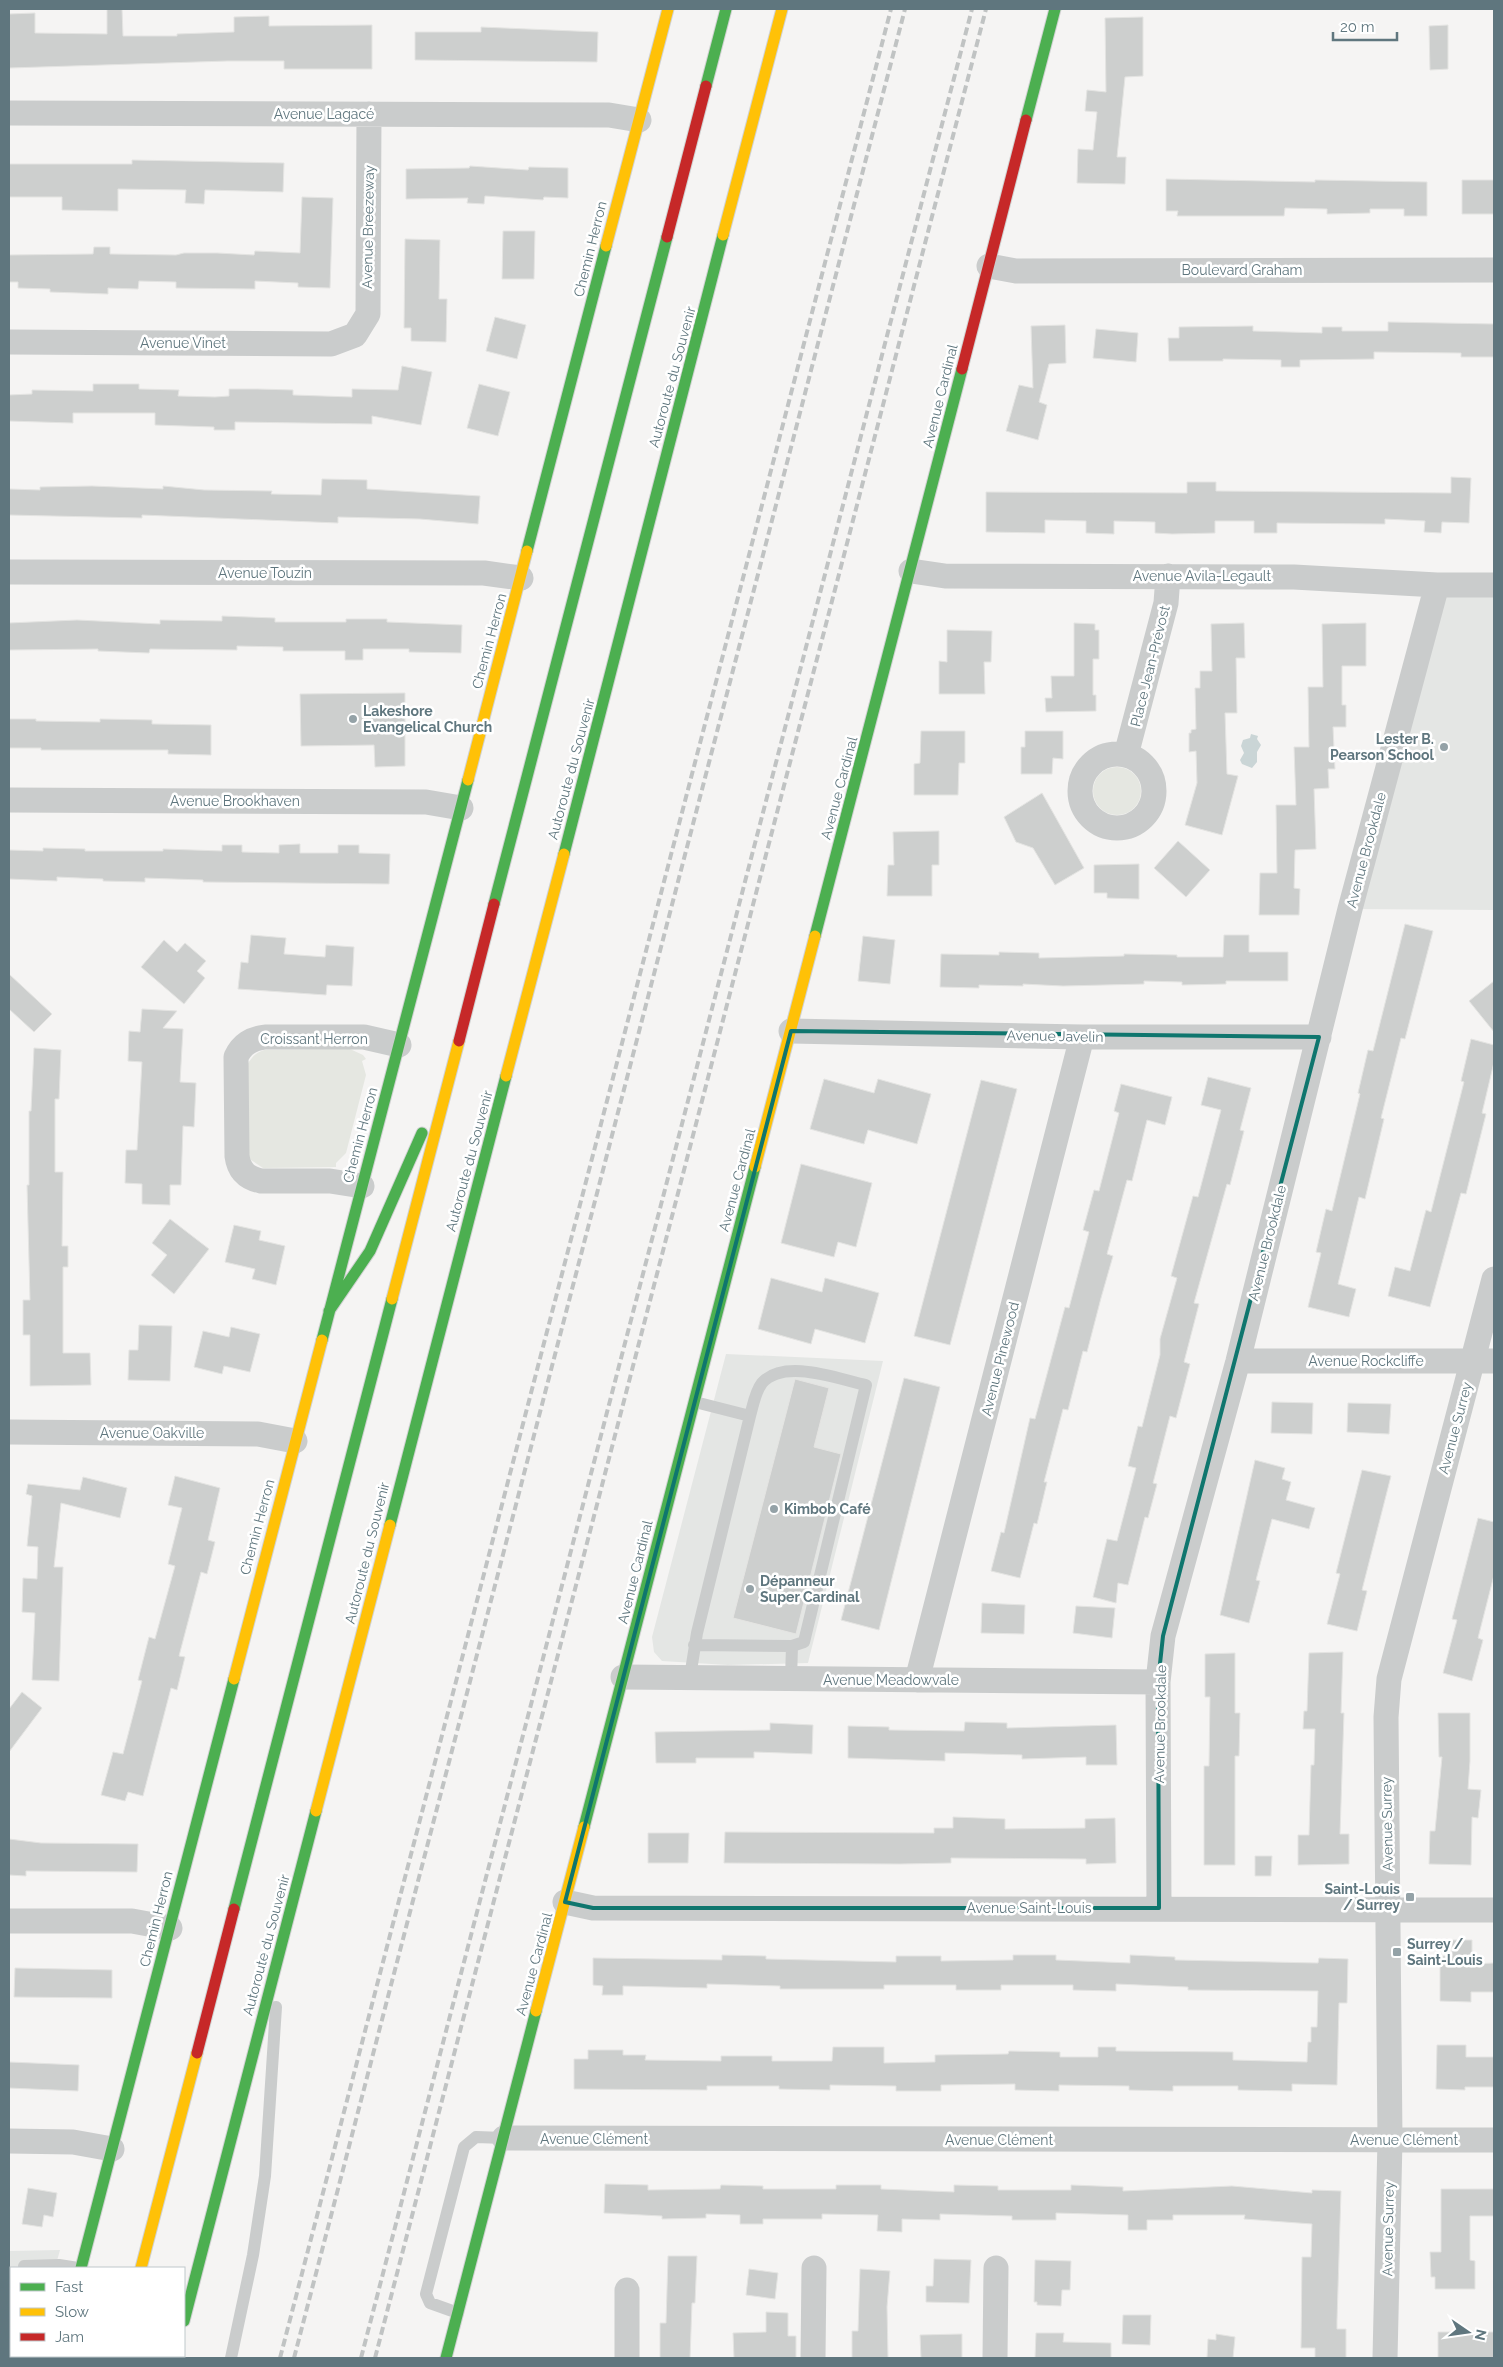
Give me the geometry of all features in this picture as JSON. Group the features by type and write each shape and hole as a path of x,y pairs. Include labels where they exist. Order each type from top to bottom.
{"main road":[{"name":"Chemin Herron","path":"80,2267 668,9"},
{"path":"141,2267 726,9"},
{"name":"Autoroute du Souvenir","path":"185,2317 782,9"},
{"name":"Avenue Cardinal","path":"446,2358 1056,9"},
{"path":"329,1311 370,1251 456,1053"}],"street":[{"name":"Avenue Lagacé","path":"9,113 609,115 639,120"},
{"name":"Avenue Breezeway","path":"356,335 368,314 369,114"},
{"name":"Boulevard Graham","path":"990,266 1016,271 1494,270"},
{"name":"Avenue Vinet","path":"9,342 331,344 356,335"},
{"name":"Avenue Avila-Legault","path":"911,571 946,576 1294,577 1437,585 1494,585"},
{"name":"Avenue Touzin","path":"9,572 484,574 521,578"},
{"name":"Place Jean-Prévost","path":"1126,755 1166,602 1168,576"},
{"name":"Avenue Brookdale","path":"1159,1908 1158,1682 1163,1636 1238,1361 1350,909 1437,585"},
{"name":"Avenue Brookhaven","path":"9,800 426,802 461,808"},
{"name":"Avenue Javelin","path":"791,1031 1082,1037 1318,1037"},
{"name":"Croissant Herron","path":"362,1186 330,1181 261,1181 253,1180 242,1172 237,1156 236,1058 246,1042 255,1038 265,1037 364,1037 399,1045"},
{"name":"Avenue Pinewood","path":"917,1680 1082,1037"},
{"name":"Avenue Surrey","path":"1385,2358 1390,2140 1386,1717 1389,1679 1484,1360 1494,1279"},
{"name":"Avenue Rockcliffe","path":"1238,1361 1484,1360"},
{"name":"Avenue Oakville","path":"9,1432 258,1434 295,1441"},
{"name":"Avenue Meadowvale","path":"623,1676 1158,1682"},
{"name":"Avenue Saint-Louis","path":"565,1902 593,1908 1494,1910"},
{"path":"9,1921 132,1921 170,1928"},
{"name":"Avenue Clément","path":"504,2138 1494,2140"},
{"path":"9,2141 73,2142 112,2149"},
{"path":"813,2358 814,2268"},
{"path":"995,2358 996,2268"},
{"path":"627,2290 627,2358"}],"lane":[{"path":"690,1677 694,1645 750,1416 761,1385 779,1372 805,1371 866,1385 804,1642 792,1646 694,1645"},
{"path":"695,1402 750,1416"},
{"path":"791,1679 792,1646"},
{"path":"231,2358 254,2255 266,2176 279,1955"},
{"path":"458,2313 430,2303 426,2294 464,2147 476,2137 504,2138"},
{"path":"24,2266 70,2267"}],"highlighted area":[{"path":"791,1031 1319,1037 1163,1636 1158,1682 1159,1908 593,1908 565,1902"}],"shaded area":[{"name":"Lester B. Pearson School","path":"1437,585 1494,585 1494,910 1350,909"},
{"path":"1251,734 1258,736 1257,739 1261,745 1257,752 1257,762 1252,768 1242,764 1240,760 1244,753 1241,746 1243,740 1250,738"},
{"path":"1112,767 1122,767 1131,771 1137,777 1140,782 1140,800 1131,811 1122,815 1112,815 1103,811 1097,805 1093,796 1093,786 1097,777 1103,771"},
{"path":"350,1049 363,1055 366,1059 362,1061 366,1075 346,1153 336,1163 336,1167 263,1168 251,1160 247,1152 247,1065 252,1058 258,1052 264,1050"},
{"path":"726,1354 883,1361 808,1663 728,1665 662,1661 654,1652 652,1637"},
{"path":"60,2250 55,2267 10,2267 10,2357 32,2358 9,2358 9,2251"}],"building":[{"path":"107,9 122,9 123,36 177,36 177,34 234,32 234,17 269,16 269,26 372,25 372,69 284,69 284,61 9,68 9,14 35,13 35,33 107,34"},
{"path":"1143,17 1143,76 1125,77 1117,157 1126,157 1125,184 1077,183 1078,149 1093,150 1097,112 1085,111 1087,90 1106,92 1105,18"},
{"path":"1448,25 1448,69 1430,70 1429,26"},
{"path":"481,27 598,32 597,62 415,60 415,32 481,32"},
{"path":"132,160 284,163 283,192 205,190 204,204 185,203 186,190 118,189 118,211 62,210 62,197 9,197 9,164 132,164"},
{"path":"470,166 528,170 529,167 568,168 568,198 544,197 543,200 485,196 484,204 467,203 468,198 406,199 406,169 469,168"},
{"path":"1166,179 1427,182 1427,216 1404,216 1404,209 1370,209 1370,213 1327,214 1327,209 1285,208 1284,216 1177,216 1178,211 1166,211"},
{"path":"1462,180 1494,180 1494,214 1462,214"},
{"path":"302,197 333,198 330,288 298,287 298,283 255,281 255,289 176,288 176,282 139,281 138,289 108,288 108,294 50,292 50,289 18,288 18,282 9,282 9,255 93,254 94,247 110,247 110,254 176,255 184,253 217,253 254,255 255,251 300,253"},
{"path":"503,231 535,231 534,279 502,279"},
{"path":"405,239 440,240 439,299 447,299 446,342 411,341 411,328 404,328"},
{"path":"495,317 526,325 517,359 486,351"},
{"path":"1388,322 1494,324 1494,357 1461,357 1461,353 1374,352 1374,359 1300,360 1300,367 1281,367 1281,360 1223,359 1223,361 1169,361 1168,338 1179,338 1179,327 1253,326 1253,331 1322,333 1322,327 1342,327 1342,331 1388,331"},
{"path":"1065,325 1066,363 1049,364 1039,402 1047,405 1038,440 1006,431 1019,385 1033,388 1031,326"},
{"path":"1096,329 1138,333 1136,362 1093,358"},
{"path":"402,366 432,372 421,425 372,416 372,424 235,422 235,430 214,430 214,427 155,425 155,413 73,413 73,423 9,421 9,395 32,394 32,390 93,391 93,384 139,384 139,389 179,390 178,396 229,396 229,389 257,389 293,390 293,395 352,397 352,389 398,390"},
{"path":"479,384 510,392 498,436 467,428"},
{"path":"1451,477 1471,478 1469,523 1442,522 1441,533 1424,532 1425,521 1385,519 1385,524 1277,523 1277,533 1254,533 1254,521 1215,521 1215,533 1172,534 1155,533 1155,522 1114,521 1114,534 1086,533 1086,521 1045,520 1045,533 986,532 986,492 1187,493 1187,482 1216,482 1216,491 1451,493"},
{"path":"322,479 367,480 367,489 480,496 478,524 420,519 338,517 338,523 142,515 142,518 9,515 9,489 40,490 40,487 92,486 163,489 163,486 204,490 272,491 271,494 321,495"},
{"path":"222,616 275,618 275,622 346,622 346,619 387,619 387,622 462,625 461,653 409,652 409,649 363,649 363,660 345,660 345,651 283,651 283,647 237,646 237,650 150,649 149,653 98,651 98,649 9,650 9,623 77,620 160,624 160,620 222,621"},
{"path":"1074,623 1095,624 1095,630 1099,630 1099,659 1093,659 1093,695 1096,695 1096,711 1046,712 1045,698 1052,698 1051,676 1074,676"},
{"path":"1244,623 1245,658 1236,658 1237,713 1225,713 1227,774 1238,776 1222,835 1185,825 1197,783 1196,751 1189,752 1189,733 1191,733 1191,730 1196,729 1195,688 1200,688 1200,671 1212,671 1211,624"},
{"path":"1366,623 1366,666 1342,666 1342,705 1346,705 1346,727 1333,727 1335,769 1328,769 1329,788 1314,789 1316,849 1295,850 1294,888 1300,889 1299,915 1259,915 1260,873 1277,873 1276,805 1296,805 1294,747 1309,747 1308,687 1323,687 1322,624"},
{"path":"947,630 992,631 991,662 984,662 985,694 939,694 939,661 947,662"},
{"name":"Lakeshore Evangelical Church","path":"405,693 405,766 375,767 374,745 301,746 300,694"},
{"path":"9,719 100,722 100,719 152,720 152,724 211,725 211,755 168,754 168,750 41,750 41,748 9,748"},
{"path":"921,731 965,731 965,763 959,763 958,795 914,795 914,764 920,763"},
{"path":"1025,731 1063,731 1063,759 1053,758 1052,774 1021,774 1021,747 1025,747"},
{"path":"1042,793 1084,868 1055,885 1033,848 1016,842 1004,817"},
{"path":"939,831 939,865 932,865 932,896 887,896 888,865 894,865 893,832"},
{"path":"1178,841 1210,870 1186,897 1154,868"},
{"path":"300,844 300,853 338,853 338,845 359,845 359,853 390,854 389,884 203,882 203,880 145,878 145,882 57,877 57,881 9,879 9,850 43,851 43,848 85,849 85,851 163,851 163,849 222,851 222,845 242,845 242,852 279,853 279,845"},
{"path":"1139,864 1139,899 1107,898 1107,893 1094,893 1094,865"},
{"path":"1405,924 1433,931 1405,1039 1401,1038 1381,1118 1384,1119 1365,1199 1359,1197 1338,1284 1356,1289 1349,1317 1308,1307 1321,1253 1316,1252 1326,1209 1332,1211 1360,1094 1358,1093 1368,1050 1373,1051"},
{"path":"251,935 286,938 284,954 325,957 326,945 354,947 352,986 327,985 326,995 238,989 241,962 248,963"},
{"path":"1224,935 1249,935 1249,952 1288,952 1288,981 1226,981 1226,984 1182,985 1182,982 1144,981 1144,984 1063,986 1023,984 1023,986 979,985 979,988 940,987 941,954 999,955 999,952 1039,953 1039,958 1124,956 1124,954 1223,957"},
{"path":"863,936 895,940 890,984 858,981"},
{"path":"164,940 177,952 185,943 206,961 197,971 205,978 184,1004 141,967"},
{"path":"9,974 52,1014 34,1032 9,1009"},
{"path":"1494,981 1494,1032 1469,1001"},
{"path":"142,1009 177,1011 163,1028 183,1029 180,1082 196,1083 194,1127 183,1126 181,1185 170,1185 170,1205 142,1204 142,1184 125,1183 126,1150 137,1150 142,1062 128,1061 129,1031 140,1032"},
{"path":"1471,1039 1494,1045 1494,1062 1482,1113 1486,1114 1466,1194 1461,1193 1430,1307 1388,1296 1395,1267 1410,1271 1426,1210 1431,1212 1464,1082 1461,1081"},
{"path":"34,1048 61,1050 59,1099 55,1099 55,1172 63,1172 62,1246 68,1246 68,1267 63,1267 63,1353 90,1353 91,1385 30,1386 30,1335 23,1335 23,1300 30,1300 27,1185 29,1185 29,1111 31,1111"},
{"path":"1208,1077 1251,1088 1240,1130 1244,1131 1230,1185 1227,1184 1194,1303 1199,1304 1184,1362 1190,1364 1176,1418 1170,1416 1153,1483 1157,1484 1148,1518 1145,1517 1128,1585 1118,1583 1116,1603 1093,1597 1107,1539 1117,1541 1136,1468 1128,1466 1138,1426 1142,1427 1160,1355 1160,1339 1177,1278 1171,1276 1193,1196 1198,1197 1221,1110 1201,1105"},
{"path":"824,1079 874,1093 878,1079 931,1094 917,1144 868,1130 864,1144 810,1129"},
{"path":"981,1080 1017,1089 950,1345 914,1336"},
{"path":"1121,1084 1172,1097 1165,1125 1147,1120 1132,1181 1127,1180 1107,1254 1113,1256 1087,1352 1083,1351 1068,1410 1063,1409 1044,1482 1047,1482 1037,1524 1034,1523 1020,1578 991,1571 1001,1532 1004,1533 1030,1418 1035,1419 1065,1307 1069,1308 1089,1232 1083,1230 1094,1190 1099,1191 1119,1113 1114,1111"},
{"path":"801,1164 872,1183 856,1247 838,1242 834,1257 781,1243"},
{"path":"170,1219 209,1249 174,1294 151,1275 167,1255 152,1243"},
{"path":"234,1225 261,1231 259,1240 285,1246 276,1285 252,1279 255,1269 225,1262"},
{"path":"771,1278 822,1292 825,1278 879,1293 865,1343 815,1329 811,1344 758,1329"},
{"path":"139,1325 172,1326 170,1381 128,1380 129,1350 138,1350"},
{"path":"231,1327 260,1334 250,1372 224,1366 222,1374 194,1367 203,1331 229,1337"},
{"path":"904,1378 940,1387 879,1630 841,1620"},
{"path":"795,1379 829,1388 814,1447 841,1454 796,1634 733,1618"},
{"path":"1272,1402 1313,1403 1312,1434 1271,1433"},
{"path":"1348,1403 1391,1404 1389,1434 1347,1432"},
{"path":"1255,1460 1285,1468 1282,1479 1291,1482 1286,1500 1315,1508 1309,1529 1272,1519 1256,1580 1260,1581 1249,1623 1220,1615"},
{"path":"1362,1470 1391,1476 1362,1590 1367,1591 1357,1631 1327,1624 1340,1574 1336,1573"},
{"path":"175,1476 220,1488 208,1540 215,1542 207,1574 201,1572 179,1656 185,1657 177,1690 171,1688 143,1796 128,1792 125,1801 101,1795 113,1752 123,1754 142,1681 138,1680 149,1637 155,1639 175,1566 168,1564 182,1508 168,1505"},
{"path":"83,1477 127,1488 120,1518 61,1503 54,1567 63,1567 59,1681 32,1680 35,1613 22,1612 23,1578 37,1579 38,1547 27,1546 32,1496 26,1494 28,1484 80,1490"},
{"path":"1478,1518 1494,1522 1494,1575 1478,1638 1483,1640 1472,1681 1443,1673 1457,1620 1452,1619"},
{"path":"982,1603 1025,1605 1024,1634 981,1633"},
{"path":"1076,1606 1115,1608 1112,1638 1073,1633"},
{"path":"1343,1652 1341,1713 1344,1713 1340,1834 1349,1834 1349,1864 1298,1865 1298,1835 1309,1835 1311,1765 1314,1765 1315,1729 1303,1729 1304,1711 1307,1711 1309,1653"},
{"path":"1235,1653 1235,1713 1240,1713 1239,1756 1235,1756 1235,1865 1204,1865 1204,1766 1209,1766 1210,1697 1205,1697 1205,1654"},
{"path":"22,1692 42,1708 9,1752 9,1709"},
{"path":"1438,1713 1470,1713 1468,1789 1481,1790 1478,1818 1472,1817 1471,1865 1429,1864 1430,1831 1435,1831 1442,1757 1439,1757"},
{"path":"965,1722 1007,1723 1007,1728 1116,1725 1117,1765 1086,1765 1086,1757 1022,1759 1022,1755 945,1753 945,1761 848,1758 848,1726 889,1727 889,1730 964,1731"},
{"path":"770,1723 813,1725 812,1754 754,1752 754,1758 696,1758 696,1763 656,1763 655,1732 770,1730"},
{"path":"953,1817 1005,1819 1005,1829 1085,1828 1085,1819 1115,1818 1116,1863 1086,1864 1086,1859 951,1858 951,1863 724,1863 725,1832 934,1833 934,1828 953,1828"},
{"path":"648,1833 689,1833 688,1863 648,1863"},
{"path":"9,1839 41,1843 138,1844 137,1872 26,1871 26,1876 9,1875"},
{"path":"1255,1856 1272,1856 1271,1876 1255,1876"},
{"path":"1452,1940 1472,1940 1472,1964 1494,1963 1494,1992 1471,1992 1471,2002 1440,2001 1440,1956 1452,1956"},
{"path":"722,1955 766,1956 766,1959 896,1962 896,1956 941,1956 941,1961 1013,1960 1013,1955 1056,1955 1056,1960 1130,1963 1130,1955 1175,1957 1175,1960 1318,1963 1319,1958 1348,1959 1347,2003 1339,2003 1337,2085 1292,2084 1292,2091 1238,2090 1238,2086 1173,2086 1173,2091 1129,2090 1129,2086 1059,2085 1059,2091 1015,2090 1015,2084 941,2085 941,2091 896,2091 896,2086 830,2085 830,2090 779,2089 779,2086 707,2086 707,2090 574,2089 574,2059 588,2059 588,2050 623,2050 623,2055 646,2055 645,2060 721,2061 721,2056 772,2056 772,2061 832,2061 833,2047 884,2047 884,2063 935,2062 935,2055 1008,2054 1009,2051 1060,2052 1060,2057 1098,2057 1098,2047 1116,2047 1116,2051 1233,2052 1233,2060 1307,2062 1308,2042 1311,2042 1311,2027 1317,2027 1318,1991 1188,1990 1188,1987 1116,1984 1116,1991 1073,1990 1073,1985 1001,1985 1001,1990 956,1990 956,1985 884,1985 884,1989 780,1989 780,1986 707,1984 707,1988 623,1986 623,1995 602,1995 603,1986 593,1985 593,1958 722,1960"},
{"path":"15,1968 112,1970 112,1998 14,1997"},
{"path":"1437,2045 1466,2045 1466,2057 1494,2057 1494,2087 1465,2087 1465,2090 1436,2089"},
{"path":"9,2062 79,2065 78,2091 9,2088"},
{"path":"605,2184 648,2185 648,2190 720,2189 721,2185 763,2186 763,2189 836,2189 836,2185 881,2185 881,2189 954,2192 954,2185 998,2186 998,2190 1071,2190 1071,2185 1123,2187 1123,2191 1232,2186 1312,2193 1312,2190 1341,2191 1337,2329 1346,2329 1346,2358 1315,2358 1315,2348 1301,2348 1302,2257 1311,2257 1312,2224 1244,2219 1245,2215 1173,2215 1173,2220 1147,2220 1147,2230 1128,2230 1128,2215 1056,2213 1056,2220 1012,2220 1012,2216 940,2214 940,2220 902,2219 902,2232 877,2231 878,2215 822,2214 822,2219 763,2219 763,2224 740,2224 740,2215 706,2214 706,2218 662,2219 662,2216 604,2213"},
{"path":"28,2188 57,2193 53,2217 44,2215 42,2227 22,2224"},
{"path":"1441,2189 1494,2189 1494,2216 1470,2216 1470,2260 1475,2261 1475,2289 1435,2289 1435,2277 1431,2277 1430,2252 1441,2252"},
{"path":"668,2256 697,2256 695,2303 692,2303 690,2358 660,2358 660,2323 666,2323"},
{"path":"934,2259 971,2260 969,2303 926,2302 926,2286 933,2286"},
{"path":"1035,2260 1071,2261 1070,2290 1062,2290 1061,2306 1037,2305 1037,2302 1034,2302"},
{"path":"749,2269 778,2273 775,2299 746,2295"},
{"path":"860,2269 890,2271 887,2307 888,2358 852,2358 852,2331 858,2331"},
{"path":"766,2312 788,2313 788,2336 796,2336 796,2358 734,2358 733,2333 766,2332"},
{"path":"1123,2315 1151,2315 1150,2345 1122,2344"},
{"path":"1438,2332 1494,2332 1494,2358 1438,2358"},
{"path":"1036,2333 1064,2333 1063,2342 1111,2343 1111,2358 1035,2358"},
{"path":"962,2334 962,2358 921,2358 920,2335"},
{"path":"1216,2334 1235,2337 1233,2358 1207,2358 1208,2339 1216,2340"}],"railway":[{"path":"280,2358 891,9"},
{"path":"294,2358 905,9"},
{"path":"361,2358 972,9"},
{"path":"375,2358 986,9"}],"traffic: fast":[{"path":"706,86 726,9"},
{"path":"1026,120 1055,9"},
{"path":"564,854 723,235"},
{"path":"494,904 667,237"},
{"path":"527,551 606,246"},
{"path":"815,936 962,369"},
{"path":"322,1340 468,780"},
{"path":"390,1525 506,1076"},
{"path":"329,1311 370,1251 422,1133"},
{"path":"584,1827 755,1167"},
{"path":"234,1909 392,1299"},
{"path":"81,2267 234,1679"},
{"path":"185,2317 316,1811"},
{"path":"446,2358 536,2011"}],"traffic: slow":[{"path":"606,246 668,9"},
{"path":"723,235 782,9"},
{"path":"468,780 527,551"},
{"path":"506,1076 564,854"},
{"path":"755,1167 815,936"},
{"path":"392,1299 459,1041"},
{"path":"234,1679 322,1340"},
{"path":"316,1811 390,1525"},
{"path":"536,2011 584,1827"},
{"path":"141,2267 197,2053"}],"traffic: jam":[{"path":"667,237 706,86"},
{"path":"962,369 1026,120"},
{"path":"459,1041 494,904"},
{"path":"197,2053 234,1909"}],"place":[{"name":"Lakeshore Evangelical Church","path":"353,719"},
{"name":"Lester B. Pearson School","path":"1444,747"},
{"name":"Kimbob Café","path":"774,1509"},
{"name":"Dépanneur Super Cardinal","path":"750,1589"},
{"name":"Saint-Louis / Surrey","path":"1410,1897"},
{"name":"Surrey / Saint-Louis","path":"1397,1952"}]}
